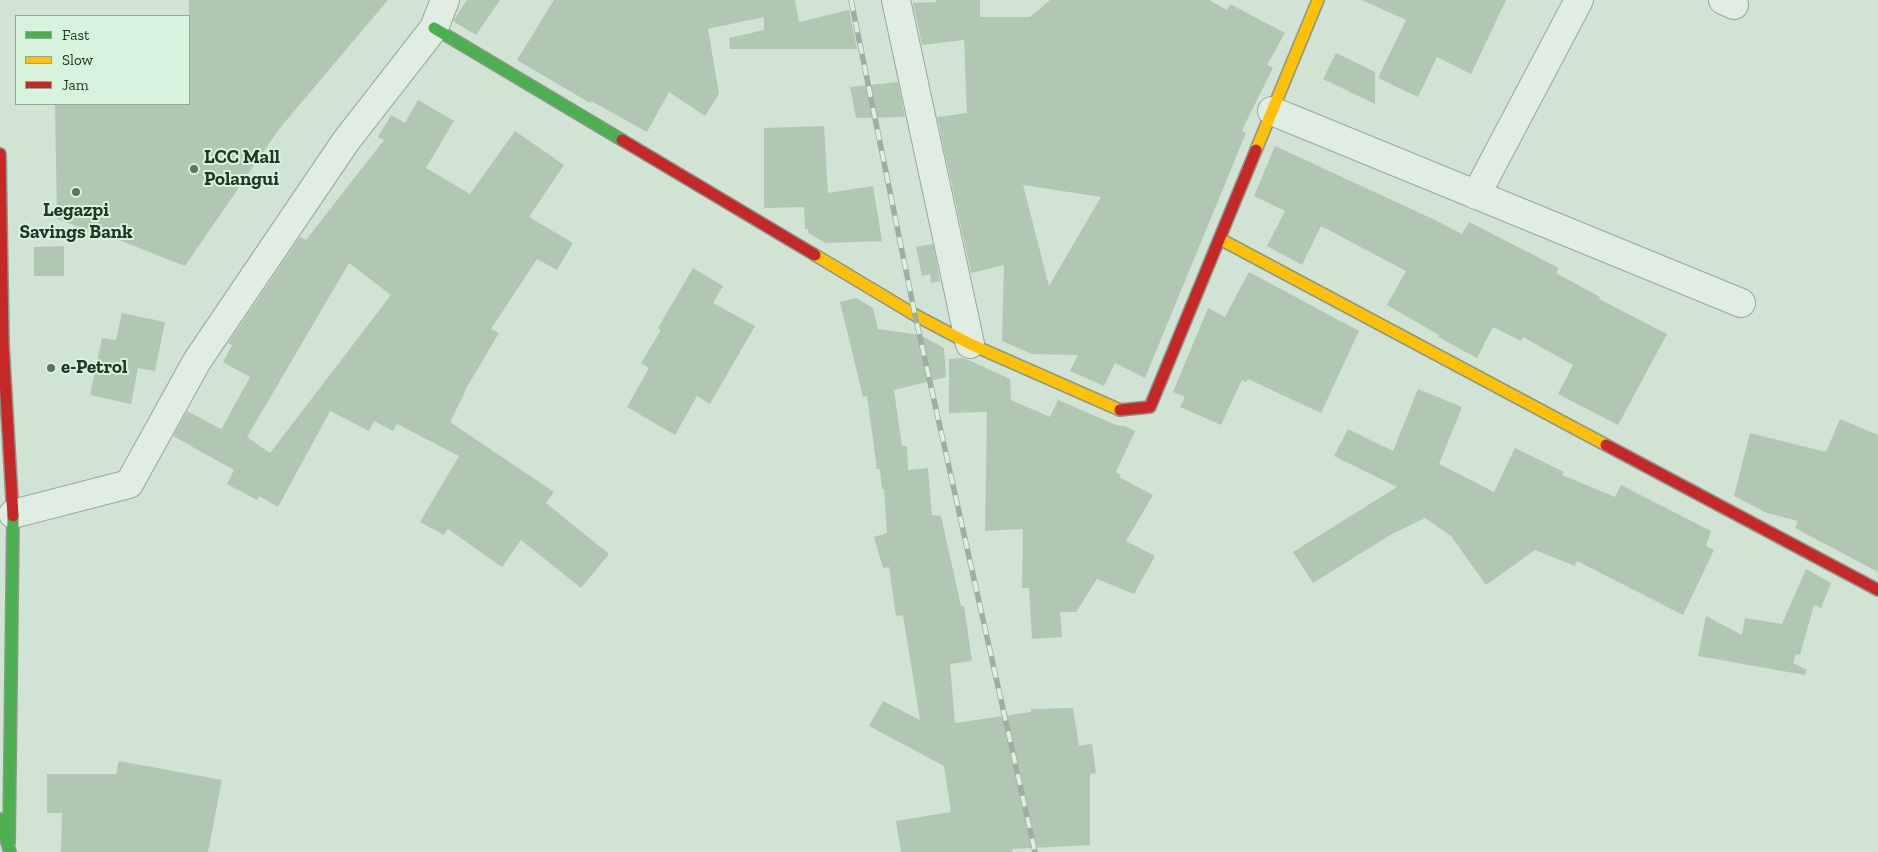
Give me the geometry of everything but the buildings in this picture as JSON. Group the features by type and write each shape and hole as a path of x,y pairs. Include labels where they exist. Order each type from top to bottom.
{"main road":[{"path":"434,28 915,315 970,344 1122,411 1150,407 1318,0"},
{"path":"0,154 3,344 13,514 9,848"},
{"path":"1220,239 1878,590"},
{"path":"0,819 9,848"}],"street":[{"path":"13,514 129,484 197,361 346,142 434,28 445,0"},
{"path":"896,0 970,344"},
{"path":"1476,195 1579,0"},
{"path":"1272,111 1741,303"}],"railway":[{"path":"851,0 915,315 1035,852"}],"traffic: fast":[{"path":"434,28 622,140"},
{"path":"9,843 13,516"},
{"path":"0,819 10,852"}],"traffic: slow":[{"path":"1256,150 1318,0"},
{"path":"1220,239 1606,445"},
{"path":"815,255 915,315 970,344 1120,410"}],"traffic: jam":[{"path":"622,140 815,255"},
{"path":"1120,410 1150,407 1256,150"},
{"path":"0,154 3,344 13,516"},
{"path":"1606,445 1878,590"}],"place":[{"name":"LCC Mall Polangui","path":"194,169"},
{"name":"Legazpi Savings Bank","path":"76,192"},
{"name":"e-Petrol","path":"51,368"}]}
